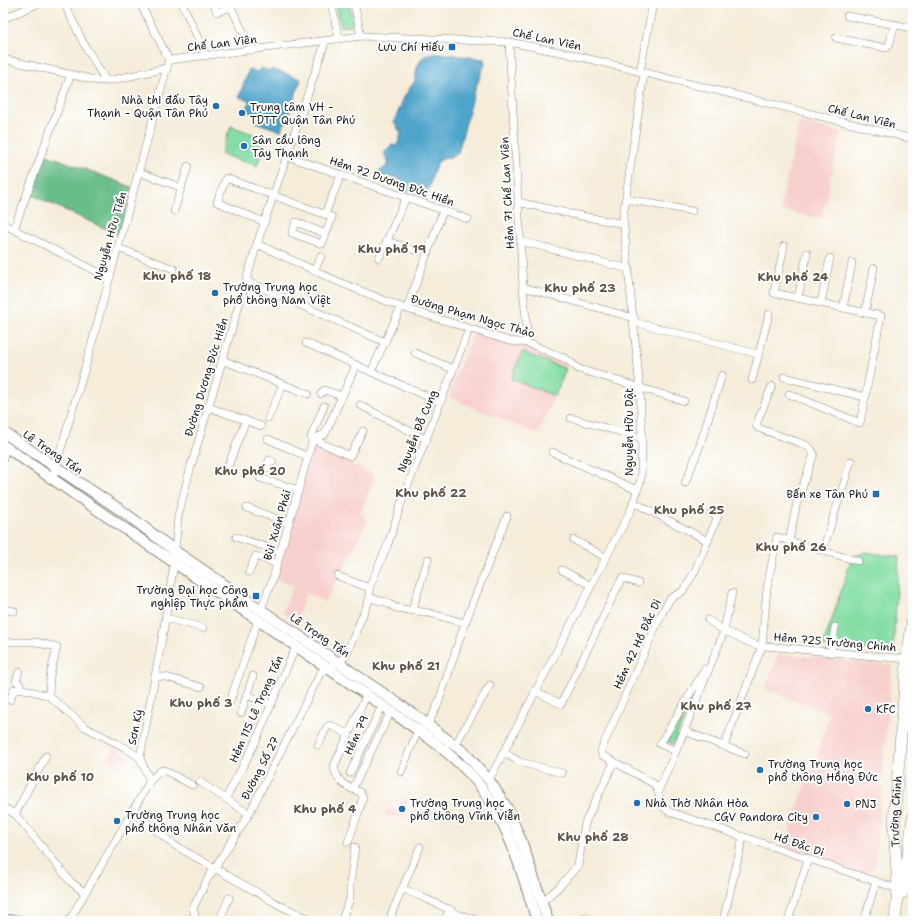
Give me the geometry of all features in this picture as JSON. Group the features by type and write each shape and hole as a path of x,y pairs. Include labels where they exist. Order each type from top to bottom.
{"main road":[{"name":"Lê Trọng Tấn","path":"3,432 124,513 175,551 428,724 474,762 489,780 507,808 518,832 548,921"},
{"name":"Lê Trọng Tấn","path":"4,446 174,564 367,694 418,730 460,764 471,775 490,802 511,843 535,920"},
{"name":"Trường Chinh","path":"895,921 898,889 894,823 907,659 913,634 913,617"},
{"name":"Trường Chinh","path":"900,921 913,818"},
{"path":"894,823 904,820 913,825"},
{"path":"3,920 20,921"}],"street":[{"path":"3,19 39,3"},
{"path":"140,3 168,64"},
{"path":"182,3 206,56"},
{"path":"213,3 217,12 231,6 252,50"},
{"path":"331,3 339,39"},
{"path":"354,3 361,36"},
{"name":"Nguyễn Hữu Dật","path":"489,780 633,502 641,478 642,438 640,389 624,224 642,72 653,3"},
{"path":"65,5 84,44 106,81"},
{"path":"847,16 913,28"},
{"path":"836,38 886,48 889,45 895,24"},
{"name":"Chế Lan Viên","path":"106,81 168,64 206,56 361,36 509,42 565,53 913,139"},
{"name":"Đường Dương Đức Hiền","path":"174,564 178,516 208,407 264,222 326,40"},
{"name":"Hẻm 71 Chế Lan Viên","path":"509,42 520,241 528,342"},
{"path":"3,58 106,81"},
{"name":"Nguyễn Hữu Tiến","path":"52,478 110,278 168,64"},
{"path":"14,230 71,74"},
{"name":"Hẻm 72 Dương Đức Hiền","path":"287,156 468,219"},
{"path":"174,211 180,187 188,166"},
{"path":"139,172 180,187"},
{"path":"325,214 341,175"},
{"path":"264,222 217,202 226,178 274,194 332,217 326,234"},
{"path":"379,258 406,198"},
{"path":"626,199 692,211"},
{"path":"518,202 624,224"},
{"path":"370,372 404,308 443,211"},
{"path":"3,224 110,278"},
{"path":"387,241 414,250"},
{"path":"520,241 629,269"},
{"name":"Đường Phạm Ngọc Thảo","path":"257,244 314,271 404,308 509,341 528,342 566,359 579,369 640,389 684,401"},
{"path":"784,246 774,293 881,316 860,423 789,394"},
{"path":"118,248 174,269"},
{"path":"798,298 807,253"},
{"path":"314,271 321,256"},
{"path":"821,303 830,258"},
{"path":"843,308 852,263"},
{"path":"865,313 874,268"},
{"path":"246,281 385,342"},
{"path":"523,287 634,320 758,354"},
{"path":"752,380 769,314"},
{"name":"Nguyễn Đỗ Cung","path":"328,668 345,657 370,598 369,588 388,544 403,498 427,440 440,402 469,329"},
{"path":"306,343 440,402"},
{"path":"415,353 453,369"},
{"path":"222,360 308,394"},
{"path":"313,439 325,434 356,365"},
{"path":"685,483 698,451 722,375"},
{"path":"784,377 865,397"},
{"path":"268,418 283,384"},
{"path":"772,386 756,425 758,428 806,445 812,449 814,454 798,502 789,540 858,561"},
{"path":"321,394 324,390 342,396"},
{"path":"360,405 427,440"},
{"name":"Bùi Xuân Phái","path":"261,609 281,552 313,439 311,437 324,406"},
{"path":"208,407 261,426"},
{"path":"571,418 642,438"},
{"path":"228,466 246,420"},
{"path":"313,439 350,456 364,431"},
{"path":"268,439 308,457"},
{"path":"3,459 4,446"},
{"path":"552,452 638,490"},
{"path":"273,462 270,460 267,469 263,469 260,478 299,490"},
{"path":"824,550 851,461"},
{"path":"633,502 708,541"},
{"path":"246,508 289,523"},
{"name":"Hẻm 42 Hồ Đắc Di","path":"601,754 661,615 670,599 683,591 694,573 718,516 711,513 713,510"},
{"path":"428,724 438,704 465,623 507,516"},
{"path":"236,537 281,552"},
{"name":"Hẻm 725 Trường Chinh","path":"762,646 767,588 777,538 789,540"},
{"path":"574,540 605,557"},
{"path":"249,572 256,556 277,564"},
{"path":"412,611 428,559"},
{"name":"Sơn Kỳ","path":"150,781 140,758 166,618 174,564"},
{"path":"562,570 590,585"},
{"path":"338,576 369,588"},
{"path":"535,691 561,704 622,578 638,583"},
{"path":"658,791 676,751 716,650 723,630 732,593"},
{"path":"370,598 386,602 396,608 429,612 465,623"},
{"path":"3,609 14,611"},
{"path":"166,618 203,628"},
{"path":"229,704 258,620"},
{"name":"Hẻm 725 Trường Chinh","path":"708,620 723,630 755,645 907,659"},
{"path":"831,653 835,627"},
{"path":"3,642 35,642 57,647 50,676 49,696"},
{"name":"Hẻm 115 Lê Trọng Tấn","path":"226,798 256,740 296,646"},
{"path":"724,746 762,646"},
{"path":"676,751 660,744 716,650"},
{"name":"Đường Số 27","path":"196,921 193,908 214,868 249,814 321,672 328,668"},
{"path":"19,672 16,681 20,684 20,688"},
{"path":"240,712 253,676"},
{"path":"155,677 166,677 200,687"},
{"path":"455,745 490,685"},
{"path":"10,700 14,688 17,690 20,688 49,696 85,727 124,746 140,758"},
{"path":"348,842 363,797 360,792 344,786 334,773 334,766 367,694"},
{"path":"246,695 271,704"},
{"name":"Hẻm 79","path":"350,773 382,706"},
{"path":"355,784 391,711"},
{"path":"318,745 327,727 330,726 348,734"},
{"path":"401,772 418,730"},
{"path":"684,731 745,754"},
{"path":"503,752 520,762 562,773"},
{"name":"Hồ Đắc Di","path":"601,754 652,782 658,791 661,805 667,810 898,889"},
{"path":"15,814 46,756"},
{"path":"542,902 560,886 578,865 583,827 614,762"},
{"path":"69,921 84,892 150,781 160,771 164,770 192,785"},
{"path":"200,782 249,814"},
{"path":"3,807 15,814 70,881 84,892"},
{"path":"132,810 174,845 281,906 314,921"},
{"path":"723,921 743,837"},
{"path":"393,921 391,915 420,846"},
{"path":"341,921 350,899 350,884 355,847"},
{"path":"788,921 808,859"},
{"path":"864,921 876,882"},
{"path":"402,888 458,914 478,921"},
{"path":"219,921 229,898"},
{"path":"444,921 450,909"}],"shaded area":[{"path":"799,122 841,132 822,219 780,210"},
{"path":"474,331 530,346 564,362 566,369 538,434 448,397"},
{"path":"314,447 376,475 360,514 368,519 349,560 325,602 306,593 297,621 282,613 293,586 273,578"},
{"path":"778,654 892,665 875,866 867,876 784,847 830,714 765,689"},
{"path":"115,748 131,759 123,771 107,759"},
{"name":"Trường Trung học phổ thông Vĩnh Viễn","path":"401,796 408,798 405,812 409,813 407,820 385,815 387,808 398,810"}],"green space":[{"path":"336,3 349,3 354,25 341,27"},
{"name":"Sân cầu lông Tây Thạnh","path":"231,126 266,139 257,166 221,154"},
{"path":"45,154 132,187 119,235 30,194"},
{"path":"522,352 566,369 555,396 511,379"},
{"path":"865,552 899,557 893,652 823,646 852,558"},
{"path":"699,684 673,744 666,741"}],"water":[{"path":"440,53 484,59 485,64 474,92 458,153 452,157 443,159 437,164 433,172 429,189 419,194 399,188 399,178 378,176 376,173 382,170 389,163 384,153 391,145 397,146 401,134 394,122 405,95 415,81 417,67 422,58 428,54"},
{"path":"260,68 271,71 272,69 301,79 286,123 284,122 281,131 255,122 258,115 250,113 247,109 250,101 239,97 249,69 258,72"}],"place":[{"name":"Lưu Chí Hiếu","path":"452,47"},
{"name":"Nhà thi đấu Tây Thạnh - Quận Tân Phú","path":"216,106"},
{"name":"Trung tâm VH - TDTT Quận Tân Phú","path":"242,113"},
{"name":"Sân cầu lông Tây Thạnh","path":"244,146"},
{"name":"Trường Trung học phổ thông Nam Việt","path":"215,293"},
{"name":"Bến xe Tân Phú","path":"876,494"},
{"name":"Trường Đại học Công nghiệp Thực phẩm","path":"256,596"},
{"name":"KFC","path":"868,709"},
{"name":"Trường Trung học phổ thông Hồng Đức","path":"760,770"},
{"name":"Nhà Thờ Nhân Hòa","path":"637,803"},
{"name":"PNJ","path":"847,804"},
{"name":"Trường Trung học phổ thông Vĩnh Viễn","path":"402,809"},
{"name":"CGV Pandora City","path":"816,817"},
{"name":"Trường Trung học phổ thông Nhân Văn","path":"117,821"}],"district":[{"name":"Khu phố 19","path":"392,249"},
{"name":"Khu phố 18","path":"177,276"},
{"name":"Khu phố 24","path":"793,277"},
{"name":"Khu phố 23","path":"580,288"},
{"name":"Khu phố 20","path":"250,471"},
{"name":"Khu phố 22","path":"431,493"},
{"name":"Khu phố 25","path":"689,510"},
{"name":"Khu phố 26","path":"791,547"},
{"name":"Khu phố 21","path":"406,666"},
{"name":"Khu phố 3","path":"201,703"},
{"name":"Khu phố 27","path":"716,706"},
{"name":"Khu phố 10","path":"60,777"},
{"name":"Khu phố 4","path":"325,809"},
{"name":"Khu phố 28","path":"593,837"}]}
